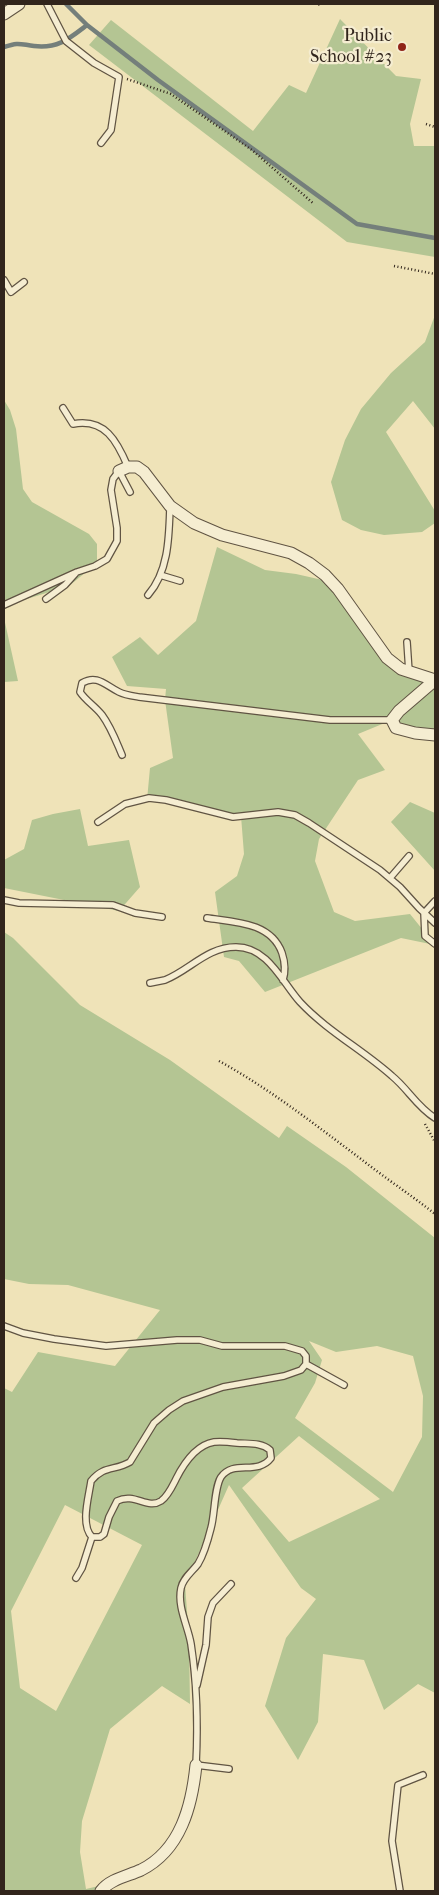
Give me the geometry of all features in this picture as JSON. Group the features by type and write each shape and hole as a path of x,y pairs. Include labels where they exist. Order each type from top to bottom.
{"street":[{"path":"4,14 19,4"},
{"path":"124,469 137,467 144,472 170,506 194,523 222,535 291,553 325,575 338,589 387,658 401,669 435,680 399,711 392,720 396,728 415,733 435,735"},
{"path":"102,1891 107,1884 147,1867 163,1854 174,1840 187,1816 193,1792 196,1765"}],"lane":[{"path":"47,4 66,42 94,63 118,77 111,130 101,143"},
{"path":"4,280 11,292 24,282"},
{"path":"64,408 73,424 84,422 97,425 110,435 120,450 130,492"},
{"path":"4,605 107,559 117,541 117,528 111,490 113,478 124,469"},
{"path":"148,594 154,588 160,574 167,549 170,506"},
{"path":"46,599 65,585 77,572"},
{"path":"160,574 180,582"},
{"path":"407,642 409,672"},
{"path":"122,755 104,717 96,707 86,701 80,692 82,683 89,679 98,680 121,693 139,697 330,720 392,720"},
{"path":"98,822 125,804 149,798 166,800 233,817 278,812 295,815 310,823 390,878 435,923"},
{"path":"390,878 410,856"},
{"path":"4,900 19,903 113,905 135,913 162,917"},
{"path":"435,901 424,913 425,936 435,944"},
{"path":"207,918 262,929 279,945 284,961 285,973 283,980"},
{"path":"150,983 164,980 178,973 217,949 238,947 255,951 270,963 300,1002 393,1076 418,1106 435,1118"},
{"path":"4,1326 24,1333 54,1339 106,1346 200,1340 222,1346 285,1346 302,1351 306,1356 306,1364 301,1370 284,1376 223,1387 183,1401 169,1410 154,1423 130,1462 125,1465 104,1469 91,1481 87,1525 92,1537"},
{"path":"306,1364 344,1385"},
{"path":"92,1537 100,1537 104,1534 109,1517 117,1501 128,1497 148,1504 161,1501 169,1492 183,1466 204,1446 212,1442 260,1444 270,1450 271,1458 265,1465 228,1470 222,1476 217,1485 216,1507 204,1550 198,1563 181,1587 182,1610 191,1643 198,1734 196,1765 229,1769"},
{"path":"76,1578 82,1568 92,1537"},
{"path":"195,1693 206,1645 208,1617 213,1603 231,1584"},
{"path":"400,1891 392,1842 398,1785 423,1775"}],"path":[{"path":"118,77 171,94 252,150 314,204"},
{"path":"426,124 435,127"},
{"path":"394,266 435,274"},
{"path":"218,1061 251,1078 297,1110 435,1214"}],"green space":[{"path":"340,19 396,76 421,79 410,124 414,146 435,146 435,257 347,242 89,45 111,20 253,131 289,85 306,93"},
{"path":"435,315 435,429 413,401 386,432 435,511 435,523 422,532 384,535 361,530 342,520 331,482 345,440 361,409 391,373 425,342"},
{"path":"4,400 10,410 16,429 23,489 32,502 89,534 97,544 97,563 69,586 4,606"},
{"path":"217,547 265,570 327,581 379,653 435,680 435,735 415,733 392,720 358,734 385,770 358,780 319,839 315,861 334,912 355,921 410,914 435,945 401,938 265,992 239,961 224,957 215,892 237,876 244,854 241,816 173,802 147,800 150,768 173,758 165,700 166,689 127,686 112,657 140,637 158,655 196,621"},
{"path":"4,618 18,681 4,682"},
{"path":"410,802 435,813 435,871 391,822"},
{"path":"80,809 88,846 129,840 140,887 119,911 4,888 4,860 24,849 32,820"},
{"path":"4,932 13,938 80,1005 170,1060 279,1138 287,1126 346,1167 435,1238 435,1693 418,1684 384,1710 364,1660 323,1654 318,1722 298,1760 265,1706 286,1638 316,1599 301,1588 229,1485 185,1584 189,1639 190,1704 162,1686 110,1729 82,1821 80,1852 86,1889 107,1884 110,1891 4,1891 4,1388 12,1392 38,1352 115,1366 160,1310 68,1285 29,1284 4,1279","holes":["309,1341 336,1352 377,1346 413,1356 423,1396 422,1437 393,1492 295,1418 315,1383 322,1360","299,1436 380,1499 289,1542 242,1488","65,1505 142,1545 56,1711 20,1688 11,1611"]}],"waterway":[{"path":"66,4 87,25 158,80 357,224 435,238"},
{"path":"4,47 16,44 50,46 63,42 87,25"}],"place":[{"name":"Public School #23","path":"402,47"}]}
